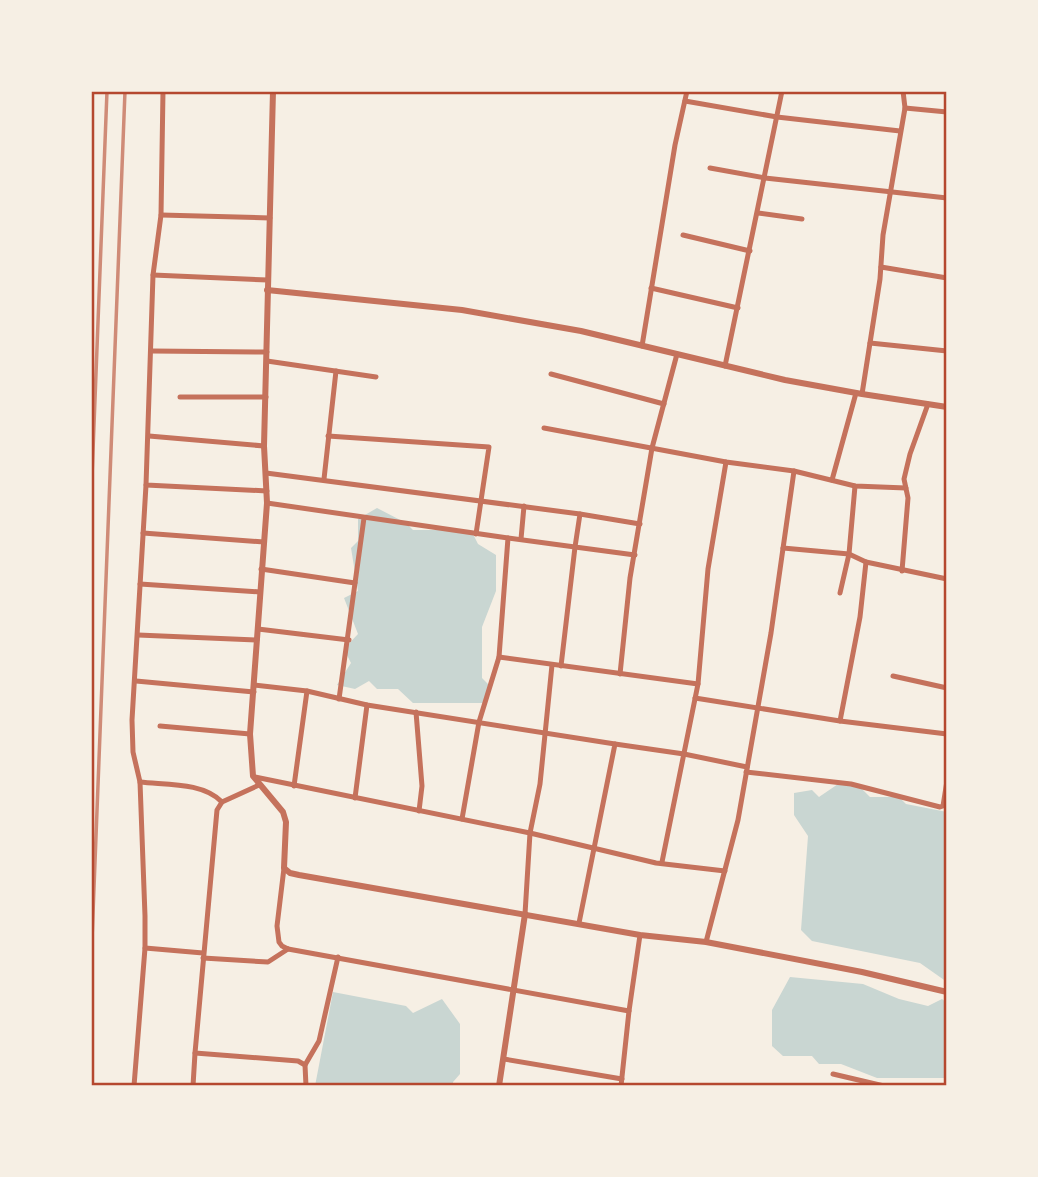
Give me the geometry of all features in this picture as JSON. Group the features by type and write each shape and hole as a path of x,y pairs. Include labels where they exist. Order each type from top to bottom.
{"street":[{"path":"134,1086 145,948 139,782 133,752 132,720 149,436 153,275 160,215 163,91"},
{"path":"273,91 264,446 267,503 250,734 253,776 283,812 286,832 277,935 282,946 288,949 629,1011"},
{"path":"642,346 675,145 687,91"},
{"path":"725,366 782,91"},
{"path":"832,480 859,394 870,343 883,234 905,108 903,91"},
{"path":"685,100 777,117 900,131"},
{"path":"905,108 947,112"},
{"path":"710,167 765,178 947,198"},
{"path":"758,213 802,219"},
{"path":"160,215 270,218"},
{"path":"682,235 750,251"},
{"path":"881,267 947,278"},
{"path":"153,275 268,280"},
{"path":"651,288 738,308"},
{"path":"268,290 462,310 582,331 725,366 859,394 947,407"},
{"path":"870,343 947,351"},
{"path":"152,351 267,352"},
{"path":"620,674 652,448 677,354"},
{"path":"267,361 376,377"},
{"path":"324,479 336,371"},
{"path":"551,374 664,404"},
{"path":"180,397 266,397"},
{"path":"902,571 908,498 905,473 928,404"},
{"path":"544,428 726,462 794,471 855,486 906,488"},
{"path":"149,436 264,446"},
{"path":"328,436 489,447 475,534"},
{"path":"662,862 698,684 708,569 726,462"},
{"path":"706,942 738,820 794,471"},
{"path":"266,473 481,500 640,524"},
{"path":"146,485 267,491"},
{"path":"840,593 849,554 855,486"},
{"path":"267,503 635,555"},
{"path":"521,539 524,506"},
{"path":"561,666 580,514"},
{"path":"340,699 364,518"},
{"path":"144,533 264,542"},
{"path":"462,819 479,722 499,657 509,538"},
{"path":"783,548 849,554 866,562 947,579"},
{"path":"840,721 860,617 866,562"},
{"path":"261,569 355,583"},
{"path":"140,584 260,592"},
{"path":"258,629 349,640"},
{"path":"138,635 257,640"},
{"path":"499,657 698,684"},
{"path":"499,1086 525,914 530,833 540,785 552,665"},
{"path":"893,676 947,688"},
{"path":"135,681 307,691 367,705 684,754 746,770 851,784 940,807 943,806 947,781"},
{"path":"294,786 307,691"},
{"path":"695,698 840,721 947,734"},
{"path":"355,798 367,705"},
{"path":"416,712 422,786 419,811"},
{"path":"160,726 250,734"},
{"path":"579,923 615,744"},
{"path":"253,776 592,848 725,871"},
{"path":"139,782 209,791 222,802"},
{"path":"193,1086 218,810 222,802 259,785"},
{"path":"284,868 299,875 640,935 706,942 862,972 947,992"},
{"path":"621,1086 640,935"},
{"path":"145,948 268,962 275,960 288,949"},
{"path":"306,1086 305,1065 318,1041 338,957"},
{"path":"195,1053 293,1061 305,1065"},
{"path":"504,1059 622,1079"},
{"path":"833,1074 884,1086"}],"shaded area":[{"path":"377,508 406,523 413,530 471,530 478,544 496,555 496,591 482,627 482,678 489,685 485,703 413,703 398,689 377,689 369,681 355,689 337,685 351,663 344,649 358,634 344,598 358,591 351,548 358,541 358,519"},
{"path":"841,782 859,786 870,797 899,797 906,804 947,812 947,982 920,963 812,941 801,930 808,836 794,815 794,793 812,790 819,797"},
{"path":"790,977 863,984 899,999 928,1006 942,999 947,1003 947,1078 877,1078 841,1064 819,1064 812,1056 783,1056 772,1046 772,1010"},
{"path":"333,992 406,1006 413,1013 442,999 460,1024 460,1074 453,1086 315,1086"}],"railway":[{"path":"91,502 107,91"},
{"path":"91,965 125,91"}]}
